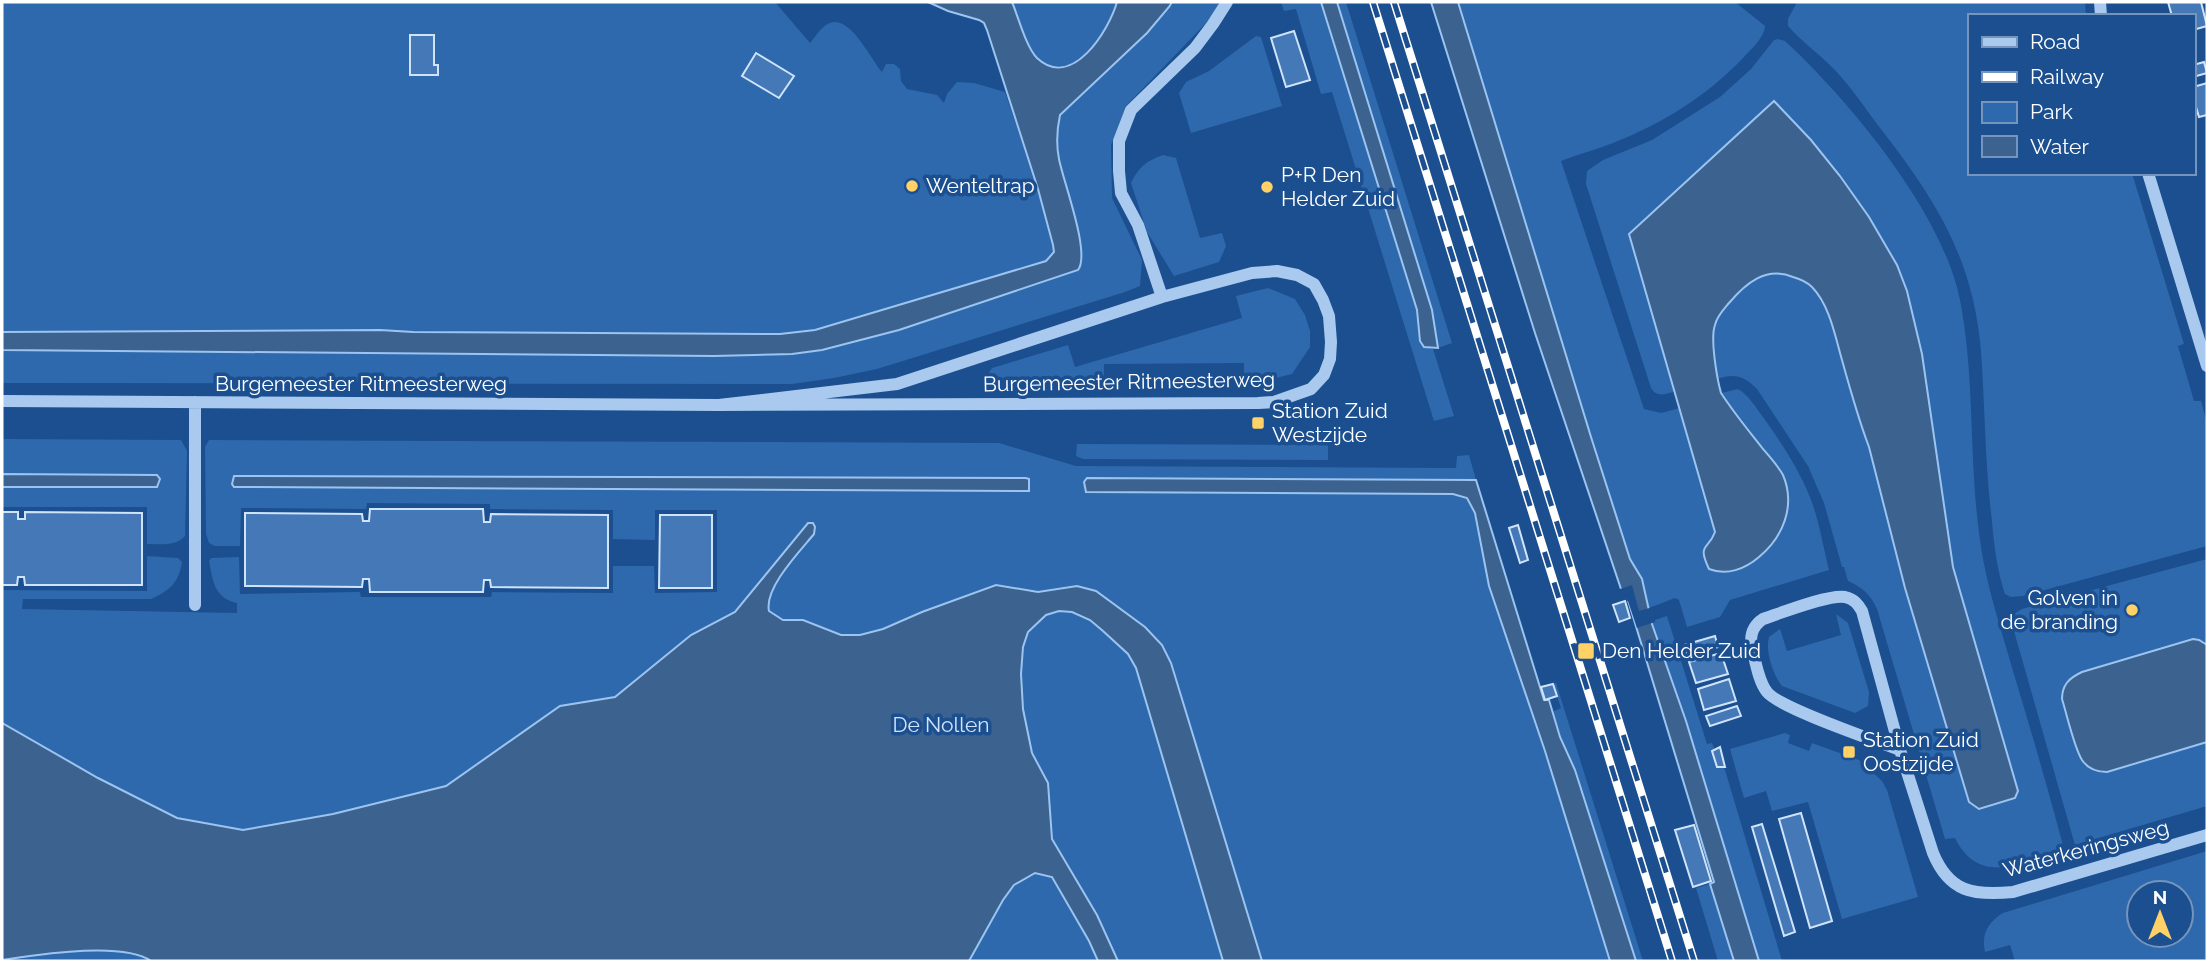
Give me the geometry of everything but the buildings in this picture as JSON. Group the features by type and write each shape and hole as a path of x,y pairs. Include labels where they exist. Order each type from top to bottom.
{"street":[{"path":"1162,298 1138,225 1121,193 1119,141 1131,110 1195,48 1227,2"},
{"path":"2149,175 2206,359"},
{"name":"Burgemeester Ritmeesterweg","path":"2,401 719,405 1274,402 1311,389 1324,375 1330,359 1329,316 1314,284 1297,275 1277,271 1252,273 1162,298 897,384 719,405"},
{"path":"195,402 195,606"},
{"name":"Waterkeringsweg","path":"1900,750 1772,698 1763,685 1751,643 1756,623 1835,597 1850,598 1857,603 1862,611 1900,750 1937,863 1952,883 1963,889 1984,893 2013,892 2207,835"}],"green space":[{"path":"2,2 775,2 810,43 826,25 834,22 842,24 858,38 882,72 886,64 894,64 900,69 901,81 907,89 937,95 944,103 947,94 957,82 974,83 1005,92 1038,189 1054,252 1047,261 815,330 780,334 380,330 2,332"},
{"path":"1012,2 1117,2 1097,41 1076,62 1063,67 1050,66 1033,53"},
{"path":"1172,2 1220,2 1209,20 1126,106 1111,145 1112,198 1142,260 1140,286 1125,292 877,369 792,384 2,383 2,350 757,356 833,346 956,312 1078,270 1082,249 1059,159 1057,128 1060,115 1147,33"},
{"path":"1281,2 1321,2 1417,310 1420,341 1424,347 1433,349 1454,416 1434,421 1332,92 1321,94 1296,9 1284,11"},
{"path":"1337,2 1346,2 1452,343 1438,348 1432,310"},
{"path":"1458,2 1735,2 1765,26 1760,39 1730,71 1683,107 1631,135 1561,161 1644,409 1661,413 1680,408 1715,532 1703,551 1741,568 1763,554 1788,499 1782,472 1721,393 1738,389 1749,398 1763,417 1800,476 1816,515 1829,570 1730,600 1720,617 1687,627 1679,600 1675,598 1649,608 1642,579 1630,559 1591,437"},
{"path":"1797,2 2085,2 2086,14 1968,14 1968,175 2133,175 2184,344 2178,346 2194,401 2201,401 2207,423 2207,546 2023,596 2011,597 2005,594 1996,558 1990,500 1977,318 1960,259 1934,206 1900,154 1840,76 1788,26 1788,19"},
{"path":"1256,36 1261,37 1282,106 1191,133 1179,93 1186,82 1209,71"},
{"path":"1774,40 1785,41 1837,94 1890,160 1934,231 1950,266 1960,300 1969,366 1975,498 1984,564 2064,849 2018,864 1990,867 1977,863 1965,853 1955,838 1945,839 1877,609 1866,592 1848,581 1824,503 1808,466 1757,389 1739,377 1717,379 1713,328 1717,318 1741,289 1752,280 1775,273 1795,277 1812,287 1829,315 1869,447 1905,588 1969,802 1979,809 2015,798 2018,791 1953,567 1922,354 1907,291 1897,265 1869,217 1811,140 1774,102 1629,234 1676,391 1659,394 1651,388 1586,184 1587,171 1603,160 1652,140 1720,97 1751,69"},
{"path":"1163,155 1176,158 1200,238 1222,233 1226,246 1219,262 1174,276 1147,232 1131,183 1144,165"},
{"path":"1268,288 1295,299 1305,315 1310,331 1310,347 1292,374 1244,386 1244,363 1104,364 1104,386 992,385 987,376 992,368 1068,345 1075,367 1242,318 1236,296"},
{"path":"2,439 181,440 187,451 185,536 172,543 147,544 147,507 2,507 2,487 157,487 2,474"},
{"path":"209,440 999,443 1076,466 1456,468 1457,456 1469,455 1476,480 1423,482 1467,498 1475,513 1489,586 1545,751 1610,961 2,961 2,590 147,591 147,556 178,558 182,562 172,585 151,599 23,599 22,609 237,613 237,603 223,597 216,588 209,561 211,558 239,557 240,594 360,592 361,597 491,597 492,592 613,593 613,566 654,566 655,593 717,592 717,510 655,510 655,540 613,539 613,510 490,509 490,504 367,503 366,509 241,508 240,546 215,546 209,543 206,534 205,447","holes":["235,476 1029,480 1029,490 235,487 232,484"]},
{"path":"1077,444 1328,445 1328,460 1083,459 1076,456"},
{"path":"2207,559 2207,645 2193,639 2082,672 2067,682 2062,699 2076,745 2088,764 2096,770 2107,772 2207,742 2207,806 2075,845 2012,624 2014,614 2022,609"},
{"path":"1836,614 1848,623 1869,692 1868,706 1855,713 1782,686 1769,656 1769,637 1780,629 1787,651 1841,635"},
{"path":"1667,616 1707,744 1712,743 1717,766 1725,770 1782,961 1759,961 1686,721 1652,624 1652,621"},
{"path":"1556,683 1643,961 1636,961 1575,770 1552,712 1561,708 1553,684"},
{"path":"1785,733 1790,735 1788,743 1809,751 1812,743 1859,760 1882,781 1887,790 1918,897 1842,919 1808,802 1772,811 1766,791 1744,798 1730,749"},
{"path":"2207,851 2207,961 2015,961 2010,945 1985,952 1984,940 1993,920 2003,913"},
{"path":"1710,884 1734,961 1718,961 1696,888"}],"water":[{"path":"928,2 1012,2 1033,53 1050,66 1063,67 1076,62 1097,41 1117,2 1172,2 1147,33 1060,115 1058,153 1079,233 1081,261 1078,270 899,330 822,350 792,354 714,356 2,350 2,332 380,330 780,334 815,330 1046,261 1054,252 1053,245 1038,189 984,23"},
{"path":"1321,2 1337,2 1432,310 1438,348 1424,347 1420,341 1417,310"},
{"path":"1431,2 1458,2 1591,437 1630,559 1642,579 1652,624 1686,721 1759,961 1734,961 1710,884 1714,882 1627,597 1621,589 1535,333"},
{"path":"1774,101 1811,140 1869,217 1897,265 1907,291 1922,354 1953,567 2018,791 2015,798 1979,809 1969,802 1905,588 1869,447 1831,322 1812,287 1783,274 1757,278 1736,296 1719,316 1713,339 1721,393 1783,475 1788,498 1785,520 1775,540 1748,565 1722,572 1709,569 1706,561 1704,551 1715,532 1629,234"},
{"path":"2,474 157,475 160,479 157,487 2,487"},
{"path":"234,476 1026,478 1029,479 1029,491 234,487"},
{"path":"1087,478 1476,480 1544,700 1549,700 1560,737 1575,770 1636,961 1610,961 1545,751 1489,586 1475,513 1467,498 1453,494 1086,492 1084,482"},
{"name":"De Nollen","path":"808,523 813,523 814,534 784,570 769,602 769,611 783,620 803,620 841,635 860,635 883,629 996,585 1038,592 1077,586 1096,591 1145,627 1162,645 1171,663 1262,961 1223,961 1136,668 1128,654 1090,620 1072,612 1059,611 1046,615 1028,632 1023,647 1021,674 1023,709 1032,753 1048,783 1052,839 1097,915 1118,961 1098,961 1052,877 1035,873 1014,885 969,961 151,961 138,955 100,951 2,960 2,723 98,778 177,818 243,830 333,814 446,786 560,706 615,697 691,635 735,612"},
{"path":"2193,639 2207,645 2207,742 2107,772 2096,771 2087,766 2076,747 2062,699 2067,682 2082,672"}],"pier":[{"path":"1632,585 1639,611 1653,607 1655,622 1637,628 1628,601 1621,599 1617,590"}],"railway":[{"path":"1373,2 1672,961"},
{"path":"1394,2 1694,961"}],"place":[{"name":"Wenteltrap","path":"912,186"},
{"name":"P+R Den Helder Zuid","path":"1267,187"},
{"name":"Station Zuid Westzijde","path":"1258,423"},
{"name":"Golven in de branding","path":"2132,610"},
{"name":"Den Helder Zuid","path":"1586,651"},
{"name":"Station Zuid Oostzijde","path":"1849,752"}]}
